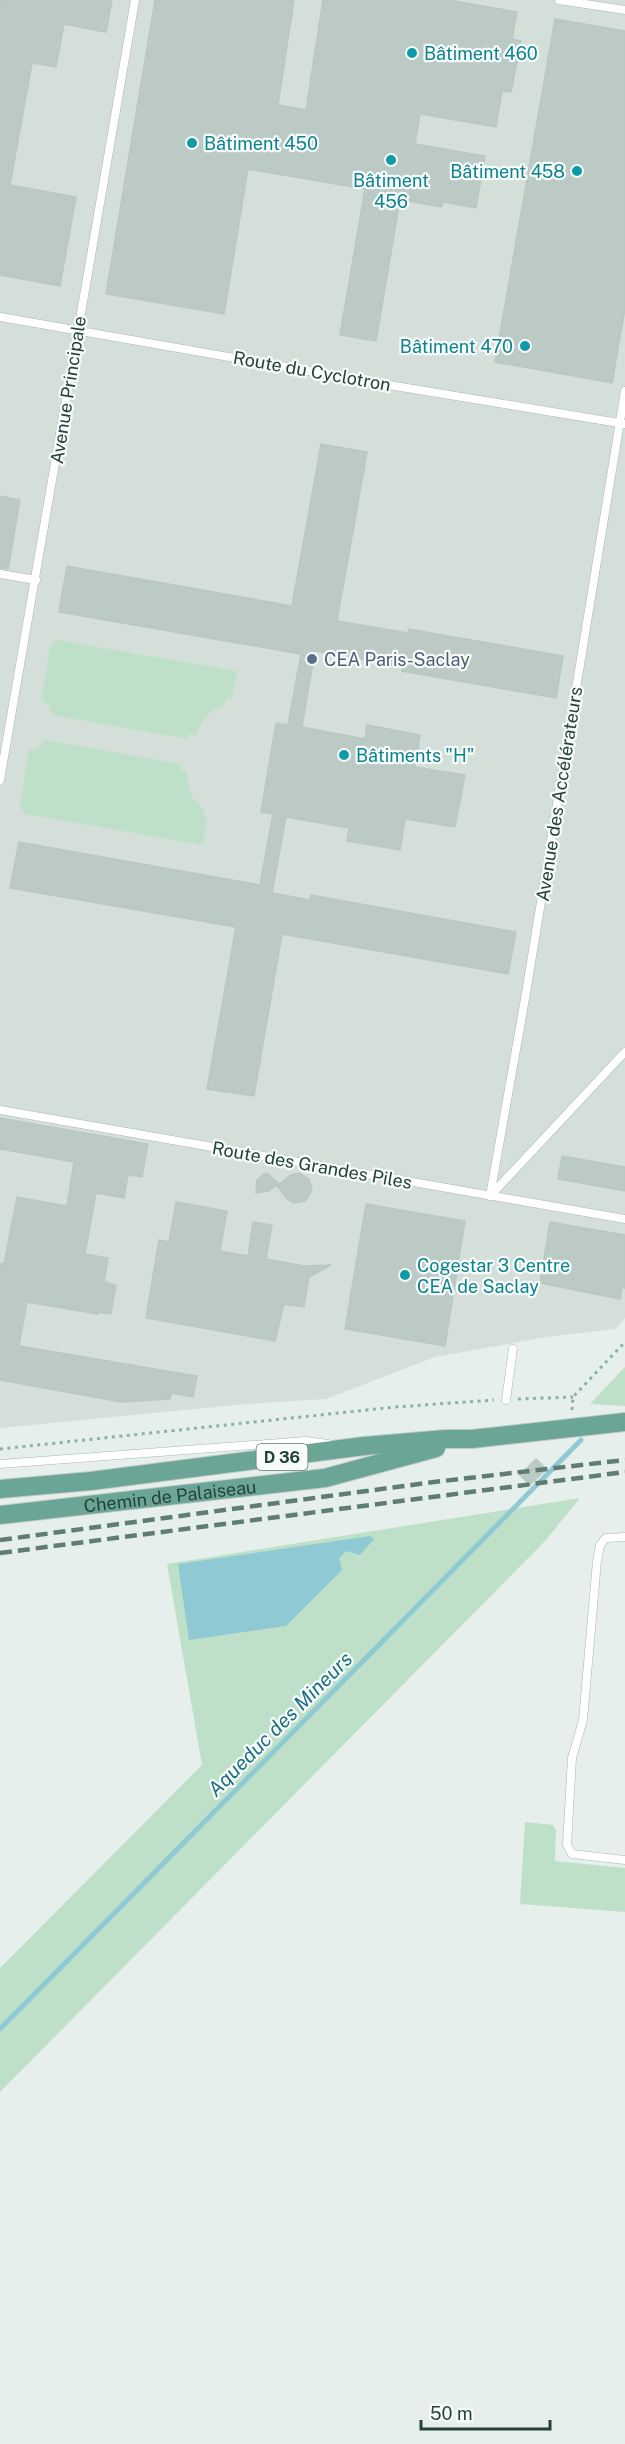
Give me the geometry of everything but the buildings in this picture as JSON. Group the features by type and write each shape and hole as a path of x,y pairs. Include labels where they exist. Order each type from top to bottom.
{"main road":[{"name":"D 36","path":"472,1438 625,1422"},
{"name":"Chemin de Palaiseau","path":"0,1489 91,1481 353,1448 472,1438"},
{"name":"Chemin de Palaiseau","path":"0,1515 325,1478 472,1438"}],"lane":[{"name":"Avenue Principale","path":"0,780 135,0"},
{"path":"559,0 625,10"},
{"name":"Route du Cyclotron","path":"0,317 622,423"},
{"name":"Avenue des Accélérateurs","path":"490,1196 622,423 625,391"},
{"path":"0,574 36,580"},
{"path":"490,1196 625,1052"},
{"name":"Route des Grandes Piles","path":"0,1110 625,1219"},
{"path":"506,1400 513,1349"},
{"path":"0,1464 306,1440 353,1448"},
{"path":"625,1537 606,1538 600,1545 583,1720 572,1758 567,1845 572,1854 625,1860"}],"path":[{"path":"0,1449 395,1407 573,1397 625,1342"}],"shaded area":[{"name":"CEA Paris-Saclay","path":"0,0 625,0 625,1318 615,1329 546,1337 435,1357 326,1399 246,1404 0,1428"}],"green space":[{"path":"57,640 237,671 232,699 227,698 225,705 211,712 203,720 196,735 189,734 188,739 52,715 49,705 41,700 50,647"},
{"path":"44,740 181,764 180,770 187,771 190,792 195,801 204,809 203,817 207,818 203,845 25,814 20,806 29,750 40,748"},
{"path":"625,1367 625,1406 590,1404"},
{"path":"580,1498 546,1540 0,2092 0,1968 202,1765 167,1564"},
{"path":"525,1822 553,1825 556,1830 555,1861 625,1868 625,1912 520,1904"}],"water":[{"path":"370,1536 374,1539 360,1555 346,1551 339,1558 342,1570 286,1626 189,1640 178,1564"}],"waterway":[{"name":"Aqueduc des Mineurs","path":"0,2029 581,1440"}],"railway":[{"path":"0,1540 434,1482 625,1460"},
{"path":"0,1553 625,1472"}],"place":[{"name":"Bâtiment 460","path":"412,53"},
{"name":"Bâtiment 450","path":"192,143"},
{"name":"Bâtiment 456","path":"391,160"},
{"name":"Bâtiment 458","path":"577,171"},
{"name":"Bâtiment 470","path":"525,346"},
{"name":"CEA Paris-Saclay","path":"312,659"},
{"name":"Bâtiments \"H\"","path":"344,755"},
{"name":"Cogestar 3 Centre CEA de Saclay","path":"405,1275"}]}
